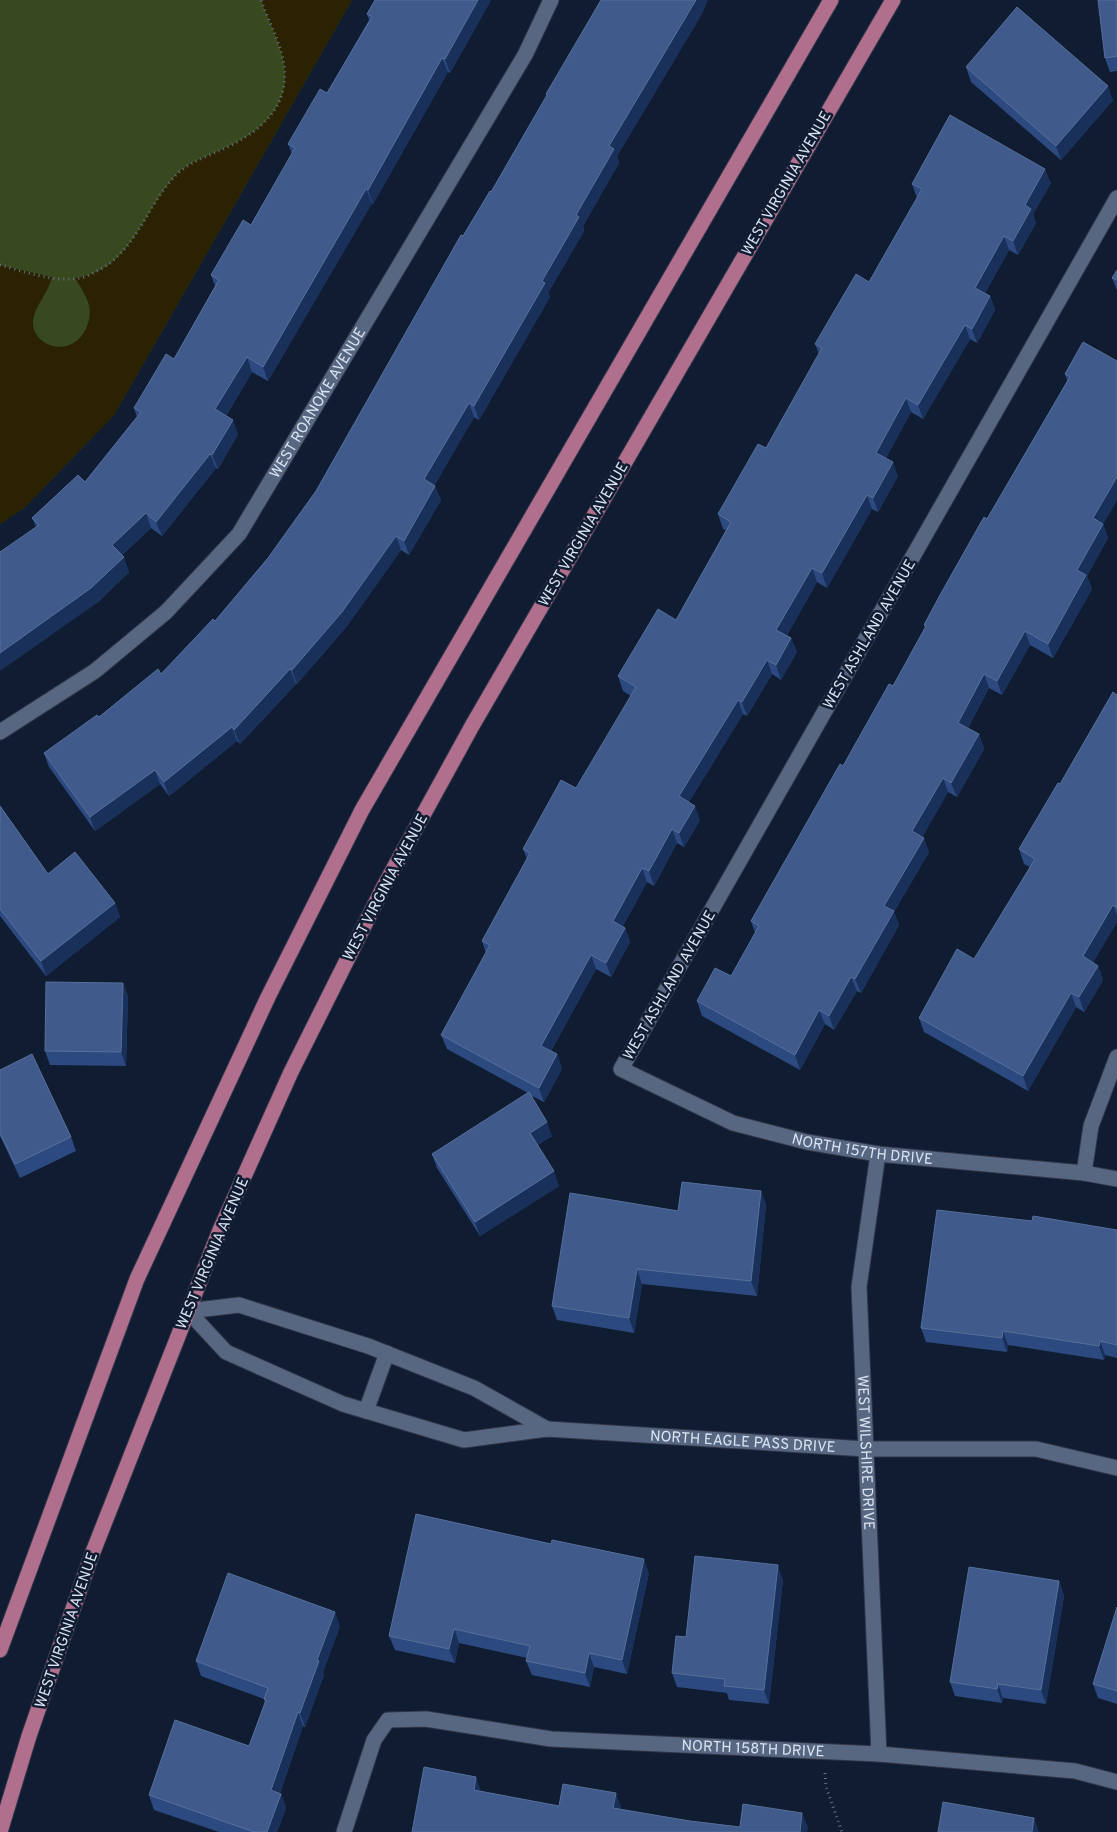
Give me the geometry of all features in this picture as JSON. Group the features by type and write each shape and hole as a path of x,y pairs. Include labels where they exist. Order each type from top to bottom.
{"main road":[{"path":"0,1650 137,1279 268,997 362,810 831,0"},
{"name":"WEST VIRGINIA AVENUE","path":"0,1832 29,1736 91,1557 220,1230 291,1072 383,888 472,726 893,0"}],"street":[{"name":"WEST ROANOKE AVENUE","path":"0,732 102,665 166,612 239,534 525,55 551,0"},
{"name":"WEST ASHLAND AVENUE","path":"621,1069 1117,198"},
{"path":"1084,1173 1091,1126 1117,1057"},
{"name":"NORTH 157TH DRIVE","path":"621,1069 733,1123 807,1142 878,1154 1084,1173 1117,1179"},
{"name":"WEST WILSHIRE DRIVE","path":"878,1154 859,1287 879,1754"},
{"name":"NORTH EAGLE PASS DRIVE","path":"188,1311 239,1305 368,1346 474,1388 547,1429"},
{"name":"NORTH EAGLE PASS DRIVE","path":"188,1311 226,1352 343,1404 464,1440 547,1429 866,1449 1036,1449 1117,1468"},
{"path":"366,1411 387,1353"},
{"name":"NORTH 158TH DRIVE","path":"344,1832 374,1740 388,1720 426,1719 551,1739 879,1754 1075,1771 1117,1782"}],"path":[{"path":"0,265 46,277 66,279 86,277 108,265 125,250 138,234 166,188 180,172 198,160 247,136 263,124 275,110 283,92 285,75 283,57 261,0"},
{"path":"824,1751 826,1787 842,1832"}],"green space":[{"path":"0,0 352,0 114,415 25,507 0,524"}],"sand":[{"path":"261,0 352,0 114,415 25,507 0,524 0,265 52,277 35,312 33,323 36,334 49,345 60,347 72,344 78,340 86,328 90,308 75,278 94,273 110,264 123,252 164,189 180,171 249,135 266,120 279,102 285,79 282,56"}],"building":[{"path":"375,0 478,0 445,59 442,58 368,190 366,189 263,367 247,357 215,409 233,420 212,455 210,454 156,522 146,513 112,545 124,557 91,588 0,653 0,552 39,525 32,518 78,475 85,482 141,412 134,408 166,354 174,359 219,280 211,275 243,220 251,225 295,148 288,144 320,89 327,93 372,17 367,14"},
{"path":"601,0 696,0 609,146 614,149 576,215 579,217 542,281 545,283 474,406 469,403 424,479 435,486 404,541 396,536 342,612 292,670 290,669 234,730 232,727 164,782 155,770 90,817 44,753 97,715 99,717 158,669 161,674 213,619 215,621 268,558 316,491 461,235 463,236 491,192"},
{"path":"1098,0 1117,0 1117,56 1105,58"},
{"path":"1017,7 1108,86 1056,146 966,67"},
{"path":"950,115 1045,169 1025,205 1031,209 1013,241 1004,236 975,288 990,296 972,329 965,325 918,405 906,398 876,453 893,462 873,498 867,495 822,573 812,568 776,630 791,638 776,665 767,660 742,702 738,700 679,796 695,806 679,833 672,829 649,871 642,868 613,921 625,928 606,963 591,955 541,1046 557,1054 539,1088 441,1035 490,945 482,941 530,853 523,849 561,780 576,788 636,687 618,676 658,609 676,620 731,522 718,514 758,444 766,448 822,348 815,344 856,274 869,282 922,189 912,184"},
{"path":"1117,270 1117,280 1112,278"},
{"path":"1083,342 1117,361 1117,477 1093,518 1103,524 1077,570 1086,575 1048,644 1025,631 997,681 984,674 958,723 979,734 951,783 943,778 912,831 924,838 884,906 894,911 855,979 851,977 829,1016 819,1010 795,1055 697,1001 715,968 731,976 759,926 751,921 840,764 843,766 889,684 893,686 926,626 924,625 940,595 984,517 987,519 1070,377 1065,374"},
{"path":"1113,692 1117,695 1117,908 1113,905 1083,956 1098,966 1079,997 1071,993 1023,1076 919,1018 957,949 974,959 1035,859 1019,849 1058,783 1060,784"},
{"path":"0,806 48,874 75,852 115,903 41,961 0,909"},
{"path":"46,982 123,983 121,1052 45,1051"},
{"path":"32,1054 71,1137 15,1164 0,1133 0,1070"},
{"path":"529,1092 547,1122 530,1133 554,1171 475,1222 432,1154"},
{"path":"682,1182 761,1191 751,1281 637,1269 629,1318 552,1306 570,1193 678,1211"},
{"path":"937,1210 1032,1221 1033,1216 1117,1230 1117,1345 1100,1341 1099,1346 1003,1331 1002,1338 921,1328"},
{"path":"416,1514 551,1544 552,1540 644,1559 622,1660 589,1653 585,1673 526,1661 530,1646 454,1629 449,1649 389,1636"},
{"path":"695,1556 778,1565 764,1690 724,1686 725,1679 672,1673 676,1636 686,1637"},
{"path":"969,1567 1059,1581 1041,1690 998,1684 997,1689 950,1682"},
{"path":"228,1573 335,1612 317,1660 319,1661 300,1713 298,1712 271,1790 281,1794 267,1832 254,1832 149,1795 175,1720 249,1746 266,1700 264,1699 268,1688 196,1661"},
{"path":"1117,1607 1117,1691 1093,1684"},
{"path":"424,1767 476,1777 474,1790 559,1806 563,1784 616,1793 613,1808 690,1821 740,1827 743,1804 802,1813 800,1832 412,1832"},
{"path":"943,1802 1034,1818 1032,1832 938,1832"}]}
